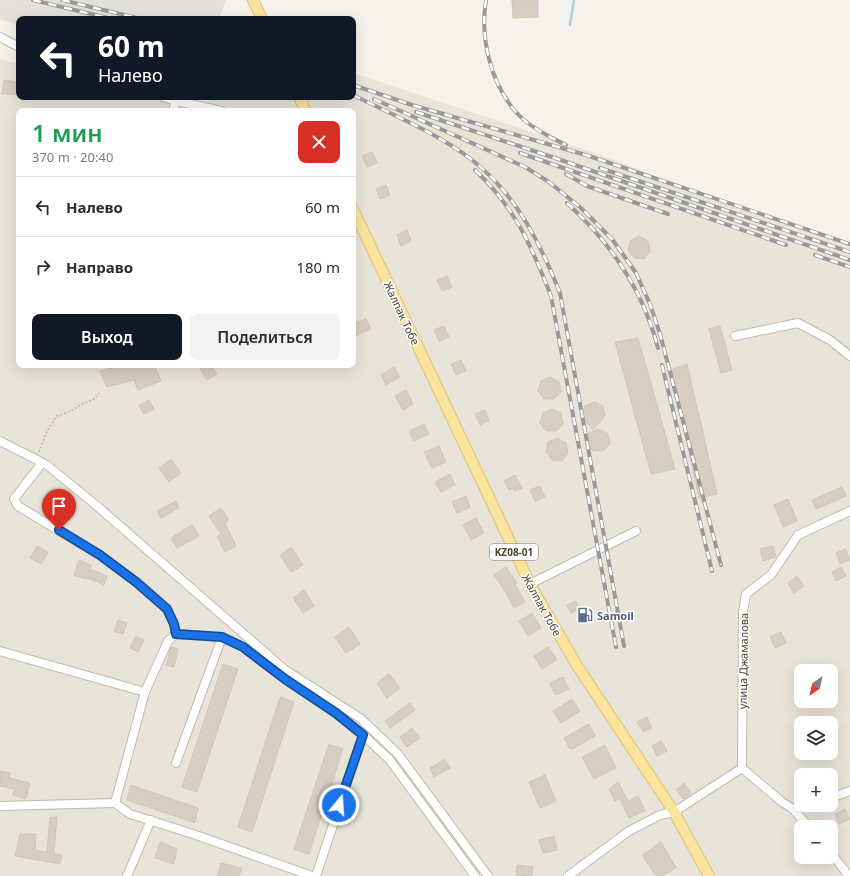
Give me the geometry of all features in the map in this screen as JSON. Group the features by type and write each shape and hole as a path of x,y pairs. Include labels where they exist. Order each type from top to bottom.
{"main road":[{"path":"253,0 261,16"},
{"name":"Жалпак Тобе","path":"356,215 530,584 576,664 674,812 709,876"}],"street":[{"path":"0,37 16,45"},
{"path":"173,100 208,108"},
{"path":"174,108 176,101"},
{"path":"735,336 798,323 830,340 850,356"},
{"path":"0,441 39,461 97,506 284,669 360,718 398,754 488,876"},
{"path":"39,461 14,499 18,506 100,555 136,582 167,609 174,624 176,634"},
{"name":"улица Джамалова","path":"742,768 743,612 746,594 771,576 798,535 850,511"},
{"path":"530,584 636,531"},
{"path":"115,803 145,692 168,641 176,634 222,637 243,647 285,679 336,713 389,759 475,876"},
{"path":"176,763 222,637"},
{"path":"0,651 145,692"},
{"path":"316,876 363,735"},
{"path":"568,876 629,831 660,815 674,812 742,768 782,802 793,808 803,820"},
{"path":"838,795 850,790"},
{"path":"0,806 115,803 130,814 312,876"},
{"path":"126,876 151,820"},
{"path":"838,862 849,876"}],"path":[{"path":"39,461 47,431 57,416 71,411 94,399 99,393"}],"shaded area":[{"path":"0,0 226,0 220,16 16,16 16,25 0,19"},
{"path":"0,59 16,63 16,100 157,100 187,108 16,108 16,368 356,368 356,108 201,108 211,100 356,100 356,74 604,156 731,206 850,244 850,876 0,876"}],"building":[{"path":"512,0 538,0 538,17 513,18"},
{"path":"4,80 16,82 16,95 2,94"},
{"path":"372,152 377,163 367,167 362,156"},
{"path":"386,185 390,195 380,199 376,189"},
{"path":"407,230 411,241 401,246 397,235"},
{"path":"639,236 648,241 650,251 644,259 634,258 628,250 630,241"},
{"path":"447,276 452,287 442,291 437,280"},
{"path":"366,319 371,329 356,336 356,323"},
{"path":"444,326 449,337 439,341 434,330"},
{"path":"720,326 732,370 721,373 709,329"},
{"path":"638,338 675,469 651,474 615,342"},
{"path":"461,360 466,371 456,375 451,364"},
{"path":"687,364 717,494 699,498 671,370"},
{"path":"394,367 400,377 386,385 381,375"},
{"path":"111,368 155,368 161,381 138,390 134,380 107,387 100,371"},
{"path":"213,368 217,374 207,380 200,369"},
{"path":"550,377 559,382 561,392 554,399 544,399 538,391 541,381"},
{"path":"406,390 413,404 403,410 395,396"},
{"path":"149,400 154,409 144,414 139,405"},
{"path":"594,402 603,406 605,416 593,430 582,416 585,406"},
{"path":"552,409 561,413 563,423 557,431 546,431 540,423 543,413"},
{"path":"485,410 489,421 480,425 475,414"},
{"path":"424,424 429,434 414,441 409,431"},
{"path":"598,429 608,434 610,444 603,451 593,451 587,443 589,433"},
{"path":"557,438 566,443 568,453 562,461 552,460 546,452 548,442"},
{"path":"439,446 446,462 432,468 424,452"},
{"path":"171,459 181,473 169,482 159,468"},
{"path":"450,474 455,485 441,492 435,482"},
{"path":"515,475 522,488 514,491 513,488 509,490 504,481"},
{"path":"540,486 545,497 535,501 530,490"},
{"path":"842,487 846,496 816,509 812,500"},
{"path":"466,496 470,507 457,513 452,502"},
{"path":"788,499 797,521 783,527 774,505"},
{"path":"176,501 179,508 161,518 157,511"},
{"path":"221,508 229,520 225,523 236,546 225,552 217,536 221,534 209,516"},
{"path":"476,518 484,533 471,540 463,525"},
{"path":"192,525 199,536 177,548 171,538"},
{"path":"37,546 48,552 41,564 30,558"},
{"path":"773,546 776,557 763,561 760,549"},
{"path":"291,547 303,565 291,572 280,555"},
{"path":"846,549 850,560 840,564 836,553"},
{"path":"79,560 91,565 90,569 107,576 104,585 87,578 74,575"},
{"path":"506,567 517,583 515,584 525,602 514,608 494,575"},
{"path":"841,567 846,576 836,581 832,572"},
{"path":"797,576 804,586 794,593 788,583"},
{"path":"304,590 314,606 303,613 293,598"},
{"path":"576,601 579,609 571,613 567,605"},
{"path":"532,613 541,628 528,636 519,621"},
{"path":"118,620 127,623 123,634 114,631"},
{"path":"349,627 360,644 346,653 335,637"},
{"path":"781,632 786,643 775,648 770,637"},
{"path":"136,636 144,640 138,652 130,648"},
{"path":"171,647 178,649 174,667 166,665"},
{"path":"548,647 557,660 542,669 534,656"},
{"path":"223,664 238,669 197,792 182,787"},
{"path":"389,674 400,688 387,698 377,683"},
{"path":"563,677 569,689 555,695 550,683"},
{"path":"280,697 294,702 252,832 238,827"},
{"path":"572,699 580,711 561,723 553,711"},
{"path":"410,703 415,710 390,728 385,721"},
{"path":"647,717 652,728 643,732 637,722"},
{"path":"589,724 595,736 570,749 564,738"},
{"path":"412,728 420,738 407,747 400,737"},
{"path":"661,741 667,751 657,756 652,746"},
{"path":"329,744 343,749 309,854 294,849"},
{"path":"605,745 616,768 594,779 582,757"},
{"path":"445,759 450,768 434,777 430,768"},
{"path":"0,771 10,773 9,778 30,783 26,799 13,795 14,789 0,786"},
{"path":"545,775 556,801 540,808 529,782"},
{"path":"618,782 628,801 638,796 645,811 629,818 620,799 615,801 609,789"},
{"path":"684,783 691,793 683,799 676,790"},
{"path":"131,785 198,808 195,823 127,800"},
{"path":"845,809 850,819 839,824 835,814"},
{"path":"50,817 57,817 54,854 62,855 60,864 15,856 20,834 36,834 35,850 47,852"},
{"path":"554,836 557,850 543,853 539,840"},
{"path":"160,842 177,849 174,864 155,858"},
{"path":"661,842 676,868 662,876 656,876 642,855"},
{"path":"221,863 242,868 239,876 218,876"},
{"path":"517,865 533,867 532,876 516,875"}],"waterway":[{"path":"570,25 574,0"}],"railway":[{"path":"33,0 100,16"},
{"path":"62,0 129,16"},
{"path":"486,0 484,14 486,44 493,73 506,99 520,117 526,122 539,131 566,145"},
{"path":"356,86 412,105 586,155 850,244"},
{"path":"356,96 444,141 488,173 502,188 525,220 544,256 560,293 624,646"},
{"path":"374,99 525,167 549,182 581,208 612,239 636,273 650,304 660,334 721,565"},
{"path":"416,112 555,158 850,260"},
{"path":"520,153 786,245"},
{"path":"600,168 850,252"},
{"path":"475,170 501,199 521,228 551,296 616,647"},
{"path":"566,174 587,186 668,214"},
{"path":"567,203 598,234 623,269 644,306 658,348"},
{"path":"815,255 850,267"},
{"path":"662,365 712,571"}],"place":[{"name":"Samoil","path":"585,615"}],"route":[{"path":"59,530 100,555 136,582 167,609 174,624 176,634 222,637 243,647 285,679 336,713 363,735 339,805"}]}
